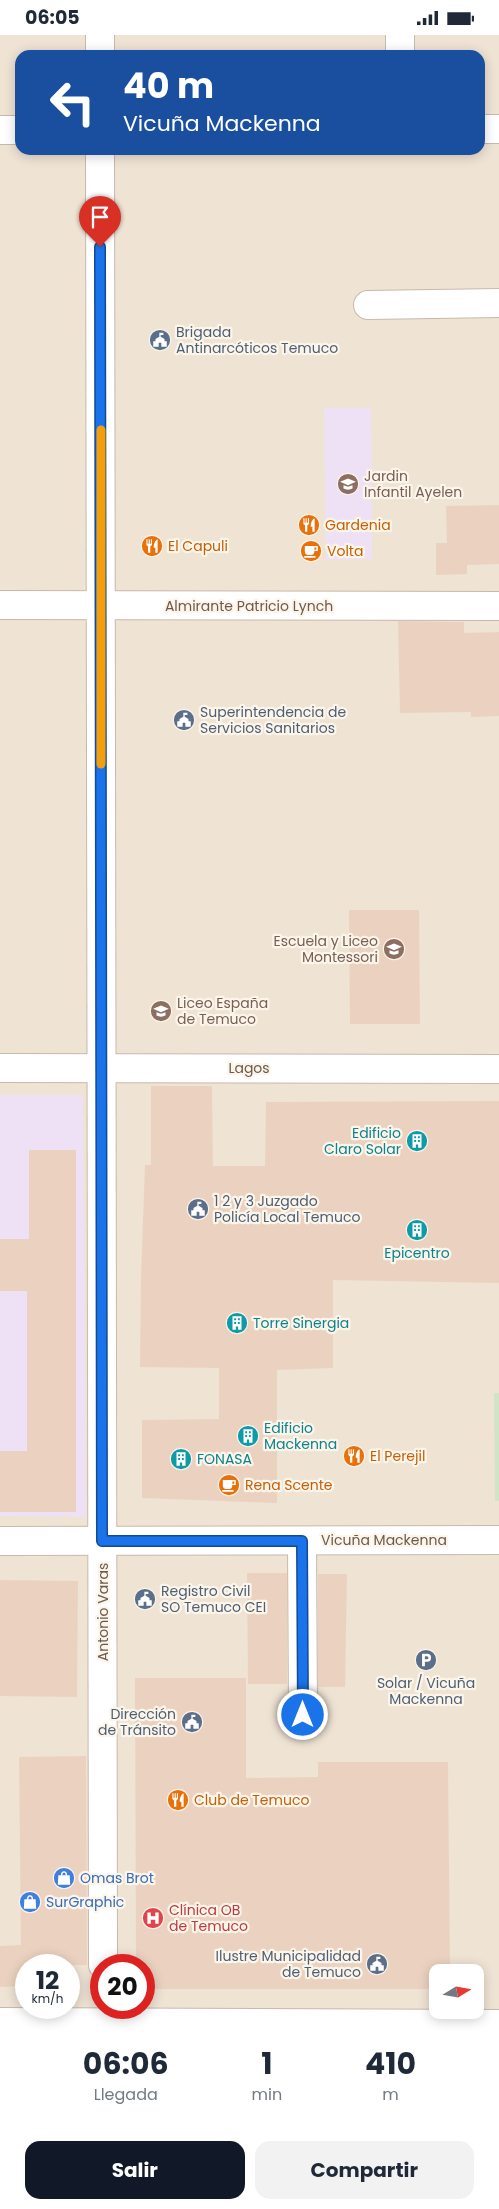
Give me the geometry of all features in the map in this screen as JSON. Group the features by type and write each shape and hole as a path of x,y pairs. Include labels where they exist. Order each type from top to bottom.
{"street":[{"path":"100,35 100,50"},
{"path":"400,35 400,50"},
{"path":"485,129 499,129"},
{"path":"0,131 15,131"},
{"name":"Antonio Varas","path":"100,155 103,1954"},
{"path":"368,305 499,303"},
{"name":"Almirante Patricio Lynch","path":"0,605 499,606"},
{"name":"Lagos","path":"0,1068 499,1069"},
{"name":"Vicuña Mackenna","path":"0,1541 499,1540"},
{"path":"302,1541 303,1715"},
{"path":"0,2022 103,2021 172,2028 499,2024"}],"shaded area":[{"path":"0,35 499,35 499,2034 0,2034"},
{"name":"Jardin Infantil Ayelen","path":"324,408 371,408 372,559 326,560"},
{"path":"0,1095 83,1095 86,1517 0,1516"}],"green space":[{"path":"494,1393 499,1393 499,1501 495,1501"}],"building":[{"path":"499,505 499,564 467,565 467,574 436,575 436,543 447,543 446,506"},
{"path":"398,621 464,622 464,633 499,632 499,716 471,717 471,712 400,713"},
{"path":"349,910 419,910 420,1024 350,1024"},
{"path":"151,1086 212,1086 213,1166 265,1166 266,1102 499,1101 499,1283 333,1280 333,1368 277,1370 277,1503 142,1498 142,1420 219,1419 219,1368 140,1367 145,1165 151,1165"},
{"path":"29,1150 76,1150 76,1512 0,1512 0,1451 27,1451 27,1291 0,1291 0,1239 29,1239"},
{"path":"247,1573 287,1573 287,1684 248,1684"},
{"path":"318,1574 347,1574 345,1687 318,1687"},
{"path":"0,1580 78,1581 77,1697 0,1696"},
{"path":"135,1678 246,1678 246,1778 318,1777 318,1762 448,1762 450,1964 429,1964 429,1989 155,1989 155,1954 136,1954"},
{"path":"86,1756 87,1965 80,1965 80,1954 15,1954 15,1986 0,1987 0,1946 21,1945 19,1757"}],"slow traffic":[{"path":"101,430 101,764"}],"place":[{"name":"Brigada Antinarcóticos Temuco","path":"160,340"},
{"name":"Jardin Infantil Ayelen","path":"348,484"},
{"name":"Gardenia","path":"309,525"},
{"name":"El Capuli","path":"152,546"},
{"name":"Volta","path":"311,551"},
{"name":"Superintendencia de Servicios Sanitarios","path":"184,720"},
{"name":"Escuela y Liceo Montessori","path":"394,949"},
{"name":"Liceo España de Temuco","path":"161,1011"},
{"name":"Edificio Claro Solar","path":"417,1141"},
{"name":"1 2 y 3 Juzgado Policía Local Temuco","path":"198,1209"},
{"name":"Epicentro","path":"417,1230"},
{"name":"Torre Sinergia","path":"237,1323"},
{"name":"Edificio Mackenna","path":"248,1436"},
{"name":"El Perejil","path":"354,1456"},
{"name":"FONASA","path":"181,1459"},
{"name":"Rena Scente","path":"229,1485"},
{"name":"Registro Civil SO Temuco CEI","path":"145,1599"},
{"name":"Solar / Vicuña Mackenna","path":"426,1660"},
{"name":"Dirección de Tránsito","path":"192,1722"},
{"name":"Club de Temuco","path":"178,1800"},
{"name":"Omas Brot","path":"64,1878"},
{"name":"SurGraphic","path":"30,1902"},
{"name":"Clínica OB de Temuco","path":"153,1918"},
{"name":"Ilustre Municipalidad de Temuco","path":"377,1964"}],"route":[{"path":"100,247 102,1541 302,1541 303,1715"}]}
